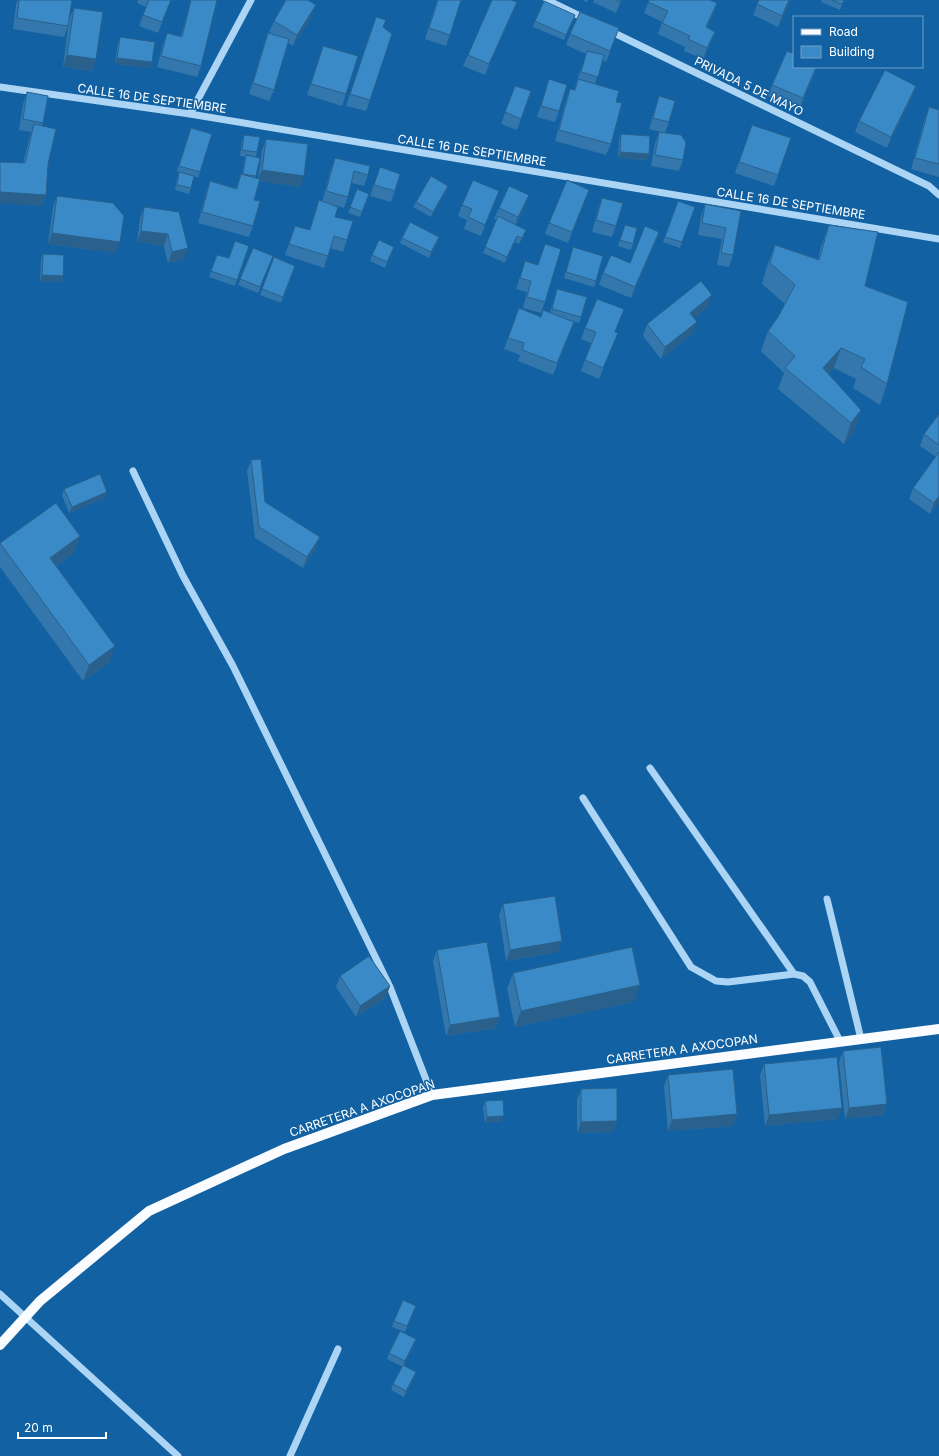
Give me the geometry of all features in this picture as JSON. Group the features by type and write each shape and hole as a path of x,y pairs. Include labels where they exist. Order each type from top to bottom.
{"main road":[{"name":"CARRETERA A AXOCOPAN","path":"0,1345 40,1301 149,1211 284,1149 432,1095 939,1029"}],"street":[{"path":"190,114 251,0"},
{"path":"547,0 596,24"},
{"name":"PRIVADA 5 DE MAYO","path":"603,28 929,186 939,195"},
{"name":"CALLE 16 DE SEPTIEMBRE","path":"0,88 190,114 939,239"},
{"path":"133,471 183,576 233,666 390,988 432,1095"},
{"path":"650,768 794,974"},
{"path":"583,798 691,967 716,981 728,982 794,974 803,976 810,982 840,1041"},
{"path":"827,899 861,1039"},
{"path":"0,1294 178,1456"},
{"path":"290,1456 338,1349"}],"building":[{"path":"19,0 72,0 68,26 17,18"},
{"path":"149,0 171,0 162,22 143,15"},
{"path":"191,0 217,0 201,66 161,56 167,33 182,37"},
{"path":"286,0 308,0 316,5 297,35 274,21"},
{"path":"438,0 461,0 450,35 429,28"},
{"path":"492,0 511,0 517,2 489,64 468,55"},
{"path":"649,0 710,0 717,3 706,27 715,32 707,48 688,39 690,36 662,23 668,11 648,2"},
{"path":"759,0 789,0 782,16 757,4"},
{"path":"832,0 844,0 842,4"},
{"path":"544,1 575,15 566,35 535,21"},
{"path":"74,8 103,12 96,59 67,55"},
{"path":"580,12 619,28 610,51 570,34"},
{"path":"376,17 386,20 383,27 392,34 370,100 350,94"},
{"path":"268,33 289,39 274,90 253,83"},
{"path":"120,37 155,42 152,62 117,58"},
{"path":"323,46 358,56 346,94 311,84"},
{"path":"587,51 604,55 598,77 581,72"},
{"path":"787,51 793,54 793,68 816,68 803,98 772,85"},
{"path":"885,70 916,86 891,137 859,121"},
{"path":"549,79 567,85 559,111 541,106"},
{"path":"578,79 619,91 616,102 622,103 611,144 559,130 570,89 575,90"},
{"path":"515,86 531,91 521,119 505,112"},
{"path":"27,92 48,96 43,123 23,119"},
{"path":"659,96 675,101 669,122 653,118"},
{"path":"929,107 939,110 939,164 915,158"},
{"path":"34,124 56,129 48,164 46,195 0,192 0,162 25,163"},
{"path":"752,125 791,138 778,175 739,162"},
{"path":"191,128 212,134 200,172 179,166"},
{"path":"659,132 681,135 686,142 683,160 655,155"},
{"path":"621,134 650,136 649,154 620,152"},
{"path":"244,135 260,137 257,152 242,150"},
{"path":"266,139 308,144 304,176 262,170"},
{"path":"246,155 260,158 256,176 243,174"},
{"path":"335,158 370,166 368,175 354,171 348,197 326,191"},
{"path":"380,167 400,174 395,191 374,185"},
{"path":"179,172 194,176 191,188 177,185"},
{"path":"241,174 260,179 254,200 260,201 253,226 202,212 210,181 237,189"},
{"path":"431,176 448,186 433,212 416,202"},
{"path":"473,180 499,191 485,225 468,217 472,209 462,205"},
{"path":"567,180 589,190 572,232 549,223"},
{"path":"509,186 529,195 518,217 499,208"},
{"path":"357,189 369,194 362,212 350,207"},
{"path":"57,196 113,203 124,216 120,242 52,233"},
{"path":"602,198 623,203 616,226 596,220"},
{"path":"319,200 338,207 335,217 353,221 347,240 334,236 328,256 289,244 295,226 310,230"},
{"path":"678,201 695,207 682,242 665,237"},
{"path":"705,204 741,211 733,255 721,253 726,228 702,223"},
{"path":"144,207 179,212 188,248 172,252 168,234 141,231"},
{"path":"498,216 526,230 522,238 517,236 507,257 485,247"},
{"path":"410,222 439,237 431,252 402,238"},
{"path":"625,225 637,228 633,244 620,240"},
{"path":"829,225 878,232 865,286 908,302 887,384 861,367 865,359 841,348 823,368 861,410 851,423 785,368 795,356 768,331 778,317 795,285 770,263 775,245 819,260"},
{"path":"645,226 659,232 635,287 603,273 611,255 630,263"},
{"path":"379,240 394,247 387,262 372,255"},
{"path":"235,241 249,246 237,280 211,271 217,255 229,258"},
{"path":"545,244 561,249 545,302 527,297 531,281 520,278 525,261 538,265"},
{"path":"573,247 603,256 596,281 566,272"},
{"path":"253,248 273,256 260,287 240,279"},
{"path":"43,254 64,255 63,276 42,275"},
{"path":"274,257 295,266 283,297 262,289"},
{"path":"701,281 712,295 690,313 697,322 665,347 647,324"},
{"path":"557,289 587,297 581,317 552,309"},
{"path":"597,299 624,309 615,332 618,333 603,368 585,360 596,332 585,328"},
{"path":"519,308 541,317 543,310 574,322 557,363 522,350 524,343 508,338"},
{"path":"939,414 939,445 924,434"},
{"path":"939,452 939,496 934,503 913,488"},
{"path":"261,459 265,502 320,537 307,557 259,527 251,460"},
{"path":"100,474 107,492 72,507 64,489"},
{"path":"56,503 80,536 50,558 115,646 89,665 0,543"},
{"path":"555,896 562,941 510,950 503,904"},
{"path":"487,942 500,1017 450,1025 437,950"},
{"path":"632,947 640,985 521,1011 513,973"},
{"path":"369,956 390,986 360,1006 340,976"},
{"path":"881,1047 887,1104 849,1108 843,1051"},
{"path":"837,1057 842,1108 769,1115 764,1064"},
{"path":"733,1069 737,1114 672,1120 668,1075"},
{"path":"617,1088 617,1121 581,1122 581,1089"},
{"path":"503,1100 504,1116 487,1117 485,1101"},
{"path":"403,1300 416,1306 407,1326 394,1321"},
{"path":"400,1331 416,1339 405,1361 389,1353"},
{"path":"403,1365 416,1372 406,1391 393,1384"}]}
